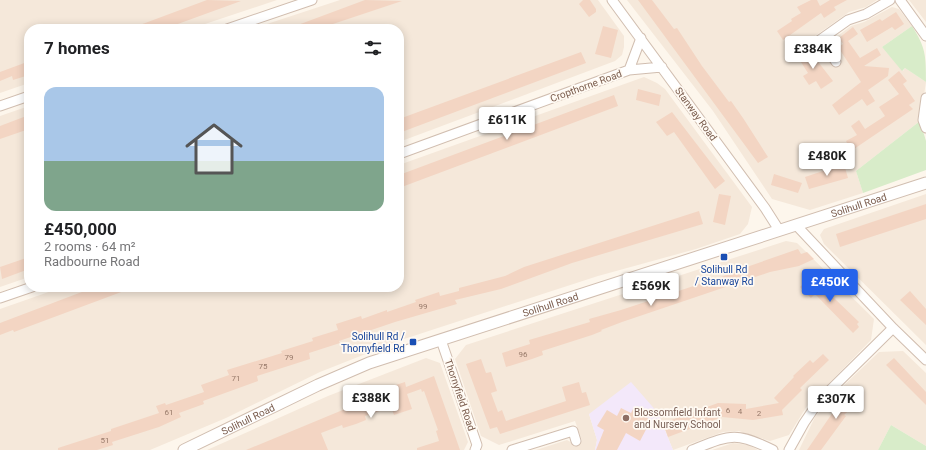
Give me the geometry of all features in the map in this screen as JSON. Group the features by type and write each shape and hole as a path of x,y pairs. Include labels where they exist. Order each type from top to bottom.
{"street":[{"path":"242,24 312,0"},
{"name":"Stanway Road","path":"612,0 765,208 779,230"},
{"path":"810,47 848,20 866,14 890,0"},
{"path":"900,0 926,36"},
{"path":"629,70 640,38"},
{"path":"821,40 836,62"},
{"name":"Cropthorne Road","path":"404,152 629,70 662,67"},
{"path":"0,106 24,98"},
{"path":"926,98 923,115 926,128"},
{"name":"Solihull Road","path":"184,450 318,385 369,363 926,183"},
{"path":"796,225 893,328 926,360"},
{"path":"0,298 24,290"},
{"path":"789,450 804,423 819,401 846,372 893,328"},
{"name":"Thornyfield Road","path":"441,340 479,448"},
{"path":"512,450 573,431 576,441"},
{"path":"692,450 724,438 736,437 751,439 773,450"}],"shaded area":[{"path":"0,0 277,0 205,24 24,24 24,85 0,93"},
{"path":"340,0 598,0 624,36 624,47 622,55 615,61 404,140 404,24 267,24"},
{"path":"627,0 877,0 866,7 849,12 805,43 812,52 820,51 833,65 840,60 831,45 832,40 851,26 864,22 892,7 899,9 912,26 882,47 903,71 905,68 926,82 920,121 856,171 863,193 810,210 772,199 713,111"},
{"path":"909,0 926,0 926,22"},
{"path":"644,77 657,83 665,89 752,207 748,224 740,234 696,249 598,276 401,340 320,372 226,418 150,450 0,450 0,309 49,292 404,292 404,163"},
{"path":"24,108 24,279 0,287 0,116"},
{"path":"926,194 926,345 824,244 820,235 824,229"},
{"path":"786,241 797,243 874,319 871,340 807,406 789,435 770,441 739,431 723,432 673,450 658,413 589,414 597,440 595,450 536,450 567,440 574,444 582,441 575,421 499,445 481,436 455,359 466,345"},
{"path":"903,351 926,373 926,446 891,425 878,450 799,450 815,417 840,389 879,352"},
{"path":"426,358 440,363 468,442 464,450 207,450 328,396"},
{"name":"Blossomfield Infant and Nursery School","path":"631,382 658,413 673,450 595,450 597,440 589,414"},
{"path":"733,443 749,445 758,450 712,450"}],"green space":[{"path":"912,26 923,47 926,65 926,82 905,68 902,71 882,47"},
{"path":"920,121 926,141 926,170 863,193 856,171"},
{"path":"891,425 926,446 926,450 878,450"}],"building":[{"path":"207,0 241,1 178,24 142,24"},
{"path":"365,0 402,1 333,24 300,24"},
{"path":"583,0 590,0 596,9 596,12 589,17 579,4"},
{"path":"638,0 652,0 674,29 677,28 702,66 743,118 768,157 758,163"},
{"path":"811,0 817,0 820,6 830,0 847,0 834,7 836,10 824,18 821,13 783,40 777,31 801,13 797,7"},
{"path":"896,12 904,24 895,30 892,27 867,42 860,30 880,19 882,21"},
{"path":"603,26 618,30 611,58 595,54"},
{"path":"853,27 858,34 848,41 860,58 877,48 881,55 864,66 889,68 888,76 868,90 875,101 867,106 862,99 839,115 832,105 861,82 838,47 843,44 839,38"},
{"path":"797,49 802,56 808,53 810,56 812,54 833,81 821,89 816,81 809,85 803,76 808,73 799,59 796,62 790,53"},
{"path":"581,52 586,63 404,131 404,117"},
{"path":"24,63 24,77 13,80 12,76 0,81 0,72"},
{"path":"899,71 907,81 903,84 915,101 909,105 913,109 851,151 846,141 857,135 851,126 859,120 865,129 885,116 879,107 899,94 888,80"},
{"path":"638,89 661,95 659,106 636,100"},
{"path":"614,95 618,106 404,186 404,173"},
{"path":"672,112 725,181 715,189 674,132 667,136 656,122"},
{"path":"24,117 24,131 0,139 0,126"},
{"path":"844,164 848,178 809,189 805,177"},
{"path":"774,174 802,183 798,193 771,185"},
{"path":"719,194 731,196 725,225 713,222"},
{"path":"926,204 926,219 840,247 836,234"},
{"path":"699,211 703,224 572,263 501,289 455,300 457,304 395,322 339,341 340,343 309,353 310,359 257,376 258,381 203,401 204,404 179,413 181,417 159,427 112,442 113,445 97,450 58,450 58,448 111,431 111,429 159,413 156,406 165,403 166,405 204,392 201,385 229,375 227,370 282,353 281,351 313,341 312,338 338,330 336,324 361,316 362,319 387,310 387,312 439,292 440,296 459,291 459,288 505,276 524,267"},
{"path":"798,249 801,254 807,252 814,259 799,266 770,272 622,322 592,335 542,351 543,355 506,367 502,353 530,344 529,340 590,322 589,319 739,271 738,270"},
{"path":"24,259 24,271 2,279 0,267"},
{"path":"811,276 859,322 857,324 859,327 853,333 815,294 811,298 800,287"},
{"path":"910,291 926,309 926,325 900,300"},
{"path":"82,292 121,292 14,332 13,330 0,335 0,323"},
{"path":"823,354 829,360 800,388 802,390 782,410 783,415 753,420 722,417 668,437 663,423 718,403 746,404 746,409 779,403 774,398 794,377 793,376 810,360 813,363"},
{"path":"894,358 926,392 926,405 886,365"},
{"path":"481,359 486,373 491,372 497,391 491,393 498,412 502,410 506,421 566,401 562,387 579,382 582,393 586,392 590,405 500,434 497,427 490,429 466,364"},
{"path":"434,376 460,450 417,450 417,448 439,441 436,431 438,430 424,391 422,392 421,389 407,394 412,409 394,415 391,407 365,416 366,420 356,424 343,428 342,425 321,433 328,450 246,450 362,402 375,396 374,392 405,382 406,387"},
{"path":"855,388 864,396 844,415 846,416 821,450 807,450 840,402"},
{"path":"621,408 631,413 633,409 651,420 640,441 626,433 617,450 596,450 604,430 597,426 607,410 617,416"}],"place":[{"name":"Solihull Rd / Stanway Rd","path":"724,257"},
{"name":"Solihull Rd / Thornyfield Rd","path":"413,342"},
{"name":"Blossomfield Infant and Nursery School","path":"626,418"}]}
